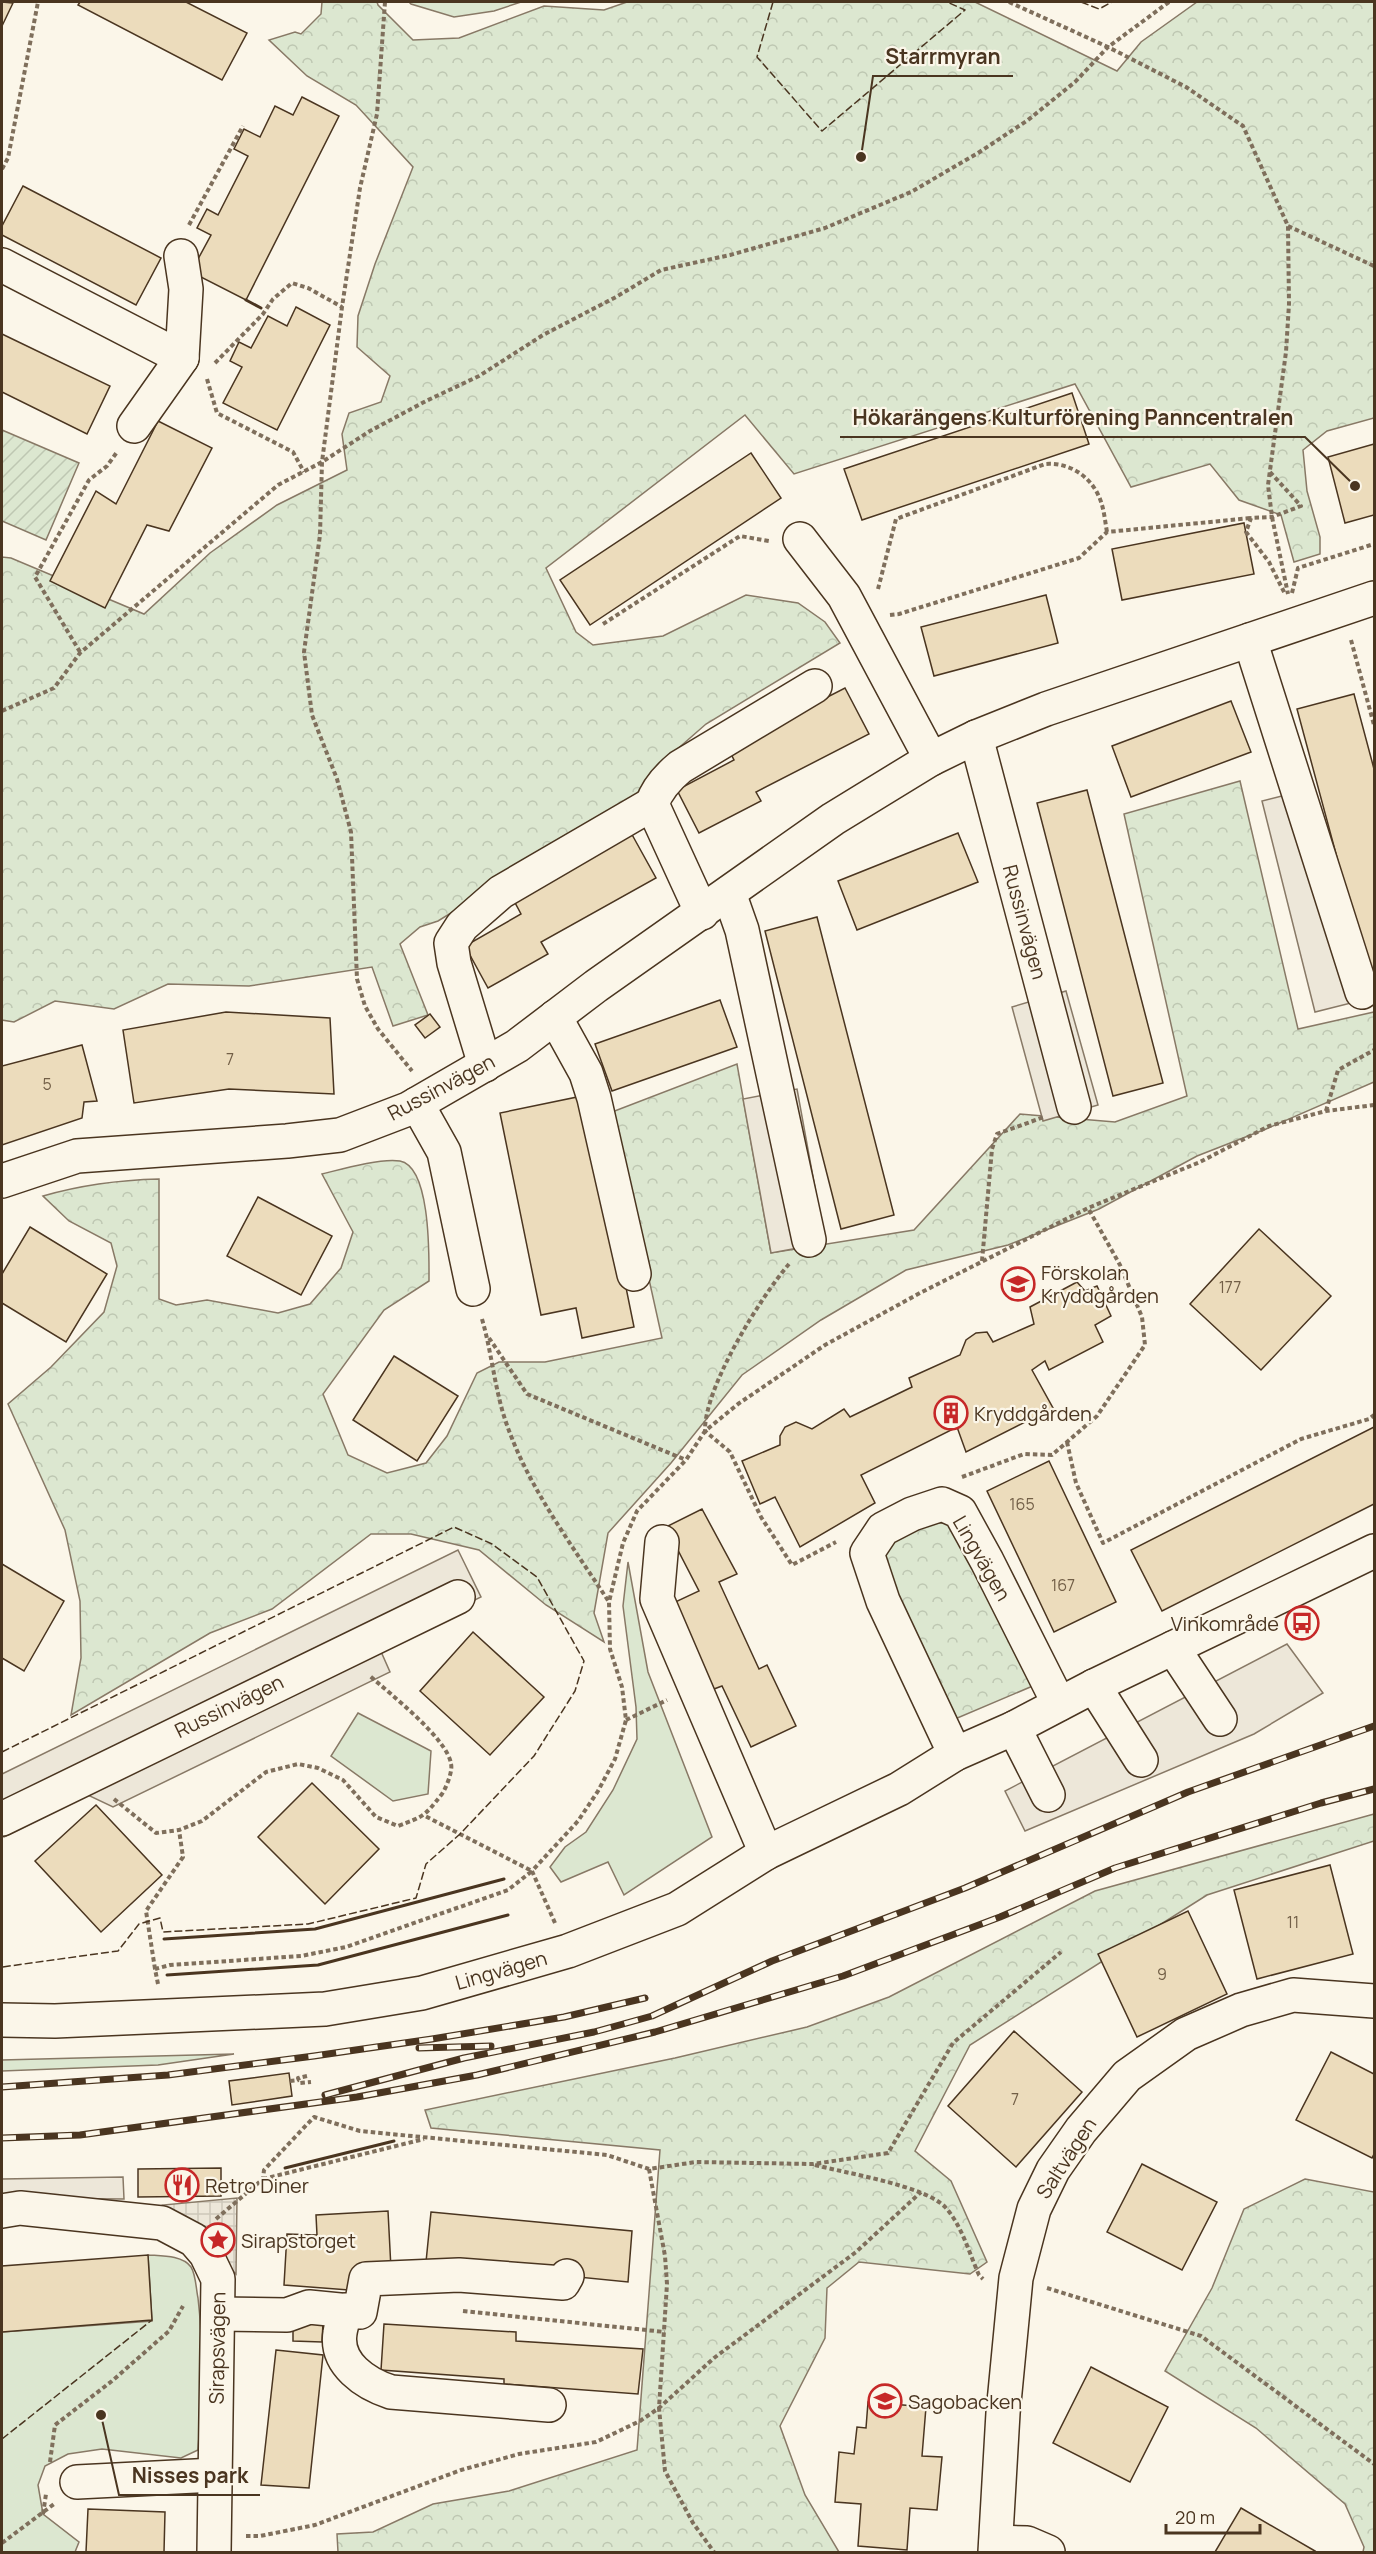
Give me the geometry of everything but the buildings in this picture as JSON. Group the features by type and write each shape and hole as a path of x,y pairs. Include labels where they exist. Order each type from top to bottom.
{"street":[{"path":"181,256 194,365"},
{"path":"2,265 194,365"},
{"path":"134,426 194,365"},
{"path":"800,539 844,596 931,759"},
{"name":"Russinvägen","path":"2,1181 77,1156 287,1142 340,1135 423,1101 517,1046 833,819 931,759 976,737 1046,709 1374,598"},
{"path":"1250,640 1362,992"},
{"path":"485,1065 454,963 452,943 462,926 501,892 652,804 665,781 680,767 815,686"},
{"name":"Russinvägen","path":"976,737 1074,1107"},
{"path":"652,804 702,913"},
{"path":"729,893 742,930 809,1240"},
{"path":"555,1017 586,1073 594,1098 634,1274"},
{"path":"423,1101 444,1152 473,1289"},
{"name":"Lingvägen","path":"955,1755 883,1601 867,1553 883,1529 912,1514 942,1504 960,1512 1059,1704"},
{"path":"662,1542 657,1599 766,1853"},
{"name":"Lingvägen","path":"2,2020 55,2021 325,2009 422,1993 568,1951 677,1909 766,1853 899,1789 955,1755 1374,1551"},
{"name":"Russinvägen","path":"2,1819 87,1775 458,1597"},
{"path":"1173,1648 1220,1719"},
{"path":"1094,1686 1141,1760"},
{"path":"1014,1728 1048,1795"},
{"name":"Saltvägen","path":"996,2547 1004,2402 1016,2278 1034,2209 1053,2170 1081,2130 1127,2076 1186,2034 1241,2010 1293,1995 1374,2001"},
{"name":"Sirapsvägen","path":"2,2211 20,2208 162,2223 194,2240 206,2254 218,2279 219,2314 214,2544"},
{"path":"219,2314 287,2315 309,2307 360,2312 366,2279 459,2275 563,2283 567,2276"},
{"path":"346,2310 339,2335 341,2352 351,2369 363,2380 377,2388 391,2392 549,2405"},
{"path":"77,2482 215,2475"},
{"path":"996,2547 1027,2542 1048,2553"}],"path":[{"path":"2,169 8,158 38,2"},
{"path":"385,2 377,114 360,188 342,307 322,462 320,535 304,652 312,715 337,779 351,832 357,979 365,1006 378,1029 415,1074 423,1101"},
{"path":"1009,2 1108,47 1186,87 1243,126 1288,226 1289,304 1286,352 1268,485 1272,518 1290,603"},
{"path":"2,711 54,688 80,652 278,485 322,462 370,431 480,376 543,335 616,297 661,270 730,255 825,228 911,192 978,153 1028,120 1076,82 1108,47 1169,2"},
{"path":"181,256 188,243 187,228 243,126"},
{"path":"1288,226 1374,266"},
{"path":"304,472 293,452 217,413 194,365 263,314 273,299 292,283 308,288 342,307"},
{"path":"80,652 36,577 89,480 107,466 134,426"},
{"path":"876,594 896,519 1045,464 1061,463 1085,476 1100,498 1107,532"},
{"path":"880,615 899,614 1079,558 1107,532 1272,518 1301,506 1270,472"},
{"path":"1251,518 1246,532 1269,562 1290,603"},
{"path":"603,624 740,536 774,543 782,553 800,539"},
{"path":"1290,603 1298,568 1374,544"},
{"path":"1348,631 1374,725"},
{"path":"2,716 8,708"},
{"path":"1326,1111 1338,1070 1374,1050"},
{"path":"171,1965 301,1956 346,1947 508,1890 532,1871 578,1821 598,1791 615,1759 626,1720 622,1687 610,1649 609,1602 623,1543 638,1511 686,1460 705,1431 738,1404 825,1345 1088,1208 1200,1162 1269,1126 1326,1111 1374,1105"},
{"path":"982,1262 992,1149 997,1134 1074,1107"},
{"path":"1024,1454 1052,1455 1097,1416 1145,1345 1142,1317 1120,1266 1088,1208"},
{"path":"792,1565 761,1517 730,1452 705,1431 705,1416 734,1347 784,1270 809,1240"},
{"path":"487,1335 527,1394 686,1460"},
{"path":"492,1353 504,1414 533,1484 609,1602"},
{"path":"1067,1442 1076,1482 1103,1543 1300,1439 1370,1419 1374,1415"},
{"path":"87,1775 156,1833 180,1830 202,1821 266,1772 298,1764 318,1768 343,1780 376,1817 398,1826 425,1816 445,1790 452,1765 445,1747 417,1718 342,1651"},
{"path":"626,1720 694,1686"},
{"path":"425,1816 532,1871 568,1951"},
{"path":"155,1969 146,1911 183,1857 180,1830"},
{"path":"483,2144 607,2155 649,2169 696,2162 813,2164 888,2153 953,2043 1060,1952"},
{"path":"290,2081 307,2076"},
{"path":"299,2080 300,2083 311,2082"},
{"path":"264,2170 314,2115"},
{"path":"263,2179 428,2138"},
{"path":"813,2164 921,2192 945,2207 956,2224 979,2275 992,2285 1016,2278 1201,2336 1374,2464"},
{"path":"649,2169 665,2256 667,2284 659,2408 665,2471 693,2523 714,2553"},
{"path":"214,2544 315,2525 461,2470 519,2454 596,2442 640,2421 659,2408 714,2358 856,2252 921,2192"},
{"path":"458,2310 665,2332"},
{"path":"2,2543 43,2514"}],"green space":[{"path":"322,2 377,2 413,40 459,38 544,6 604,10 627,2 975,2 1117,71 1141,42 1197,2 1374,2 1374,418 1327,431 1303,450 1307,491 1320,537 1320,554 1294,562 1281,515 1239,500 1210,464 1131,487 1075,384 794,474 745,415 546,568 576,632 593,645 663,636 746,595 798,603 825,622 840,643 706,724 658,766 644,794 438,921 420,927 400,944 428,1015 393,1026 372,967 249,986 168,984 114,1009 55,1001 14,1022 2,1020 2,557 11,558 144,614 210,553 277,505 347,470 342,434 349,413 381,402 390,376 357,347 358,316 375,264 413,167 356,105 307,76 269,40 295,32 301,34 321,14"},
{"path":"409,2 521,2 494,11 454,17"},
{"path":"2,430 79,463 46,540 2,521"},
{"path":"1240,781 1298,1029 1374,1012 1374,1082 1197,1156 1099,1209 1008,1245 906,1270 821,1320 742,1375 671,1463 608,1533 594,1613 604,1642 546,1605 479,1550 411,1534 371,1534 272,1609 210,1633 71,1715 81,1658 80,1601 65,1530 8,1404 51,1367 104,1312 117,1266 111,1243 69,1221 43,1196 100,1184 159,1179 159,1299 176,1305 207,1300 278,1313 310,1304 341,1268 353,1232 322,1174 361,1164 392,1160 400,1161 410,1167 418,1179 423,1195 428,1234 429,1281 384,1310 323,1394 348,1455 387,1473 426,1463 447,1436 477,1373 499,1362 545,1362 662,1338 612,1112 737,1064 771,1253 914,1230 1020,1114 1115,1122 1187,1096 1124,814"},
{"path":"924,1523 946,1523 964,1532 1035,1685 955,1719 879,1554 884,1545"},
{"path":"628,1562 648,1672 712,1837 624,1895 608,1862 561,1882 550,1867 565,1847 586,1832 613,1790 637,1739 636,1707 623,1606"},
{"path":"358,1713 431,1751 428,1794 393,1801 331,1756"},
{"path":"1374,1814 1374,1841 1207,1895 970,2045 915,2151 951,2181 987,2262 970,2274 859,2262 827,2288 825,2338 780,2426 805,2495 839,2552 338,2552 337,2534 373,2532 433,2504 509,2491 637,2450 660,2150 431,2128 425,2110 675,2058 807,2027 889,1997 1095,1891"},
{"path":"234,2054 158,2065 2,2071 2,2060"},
{"path":"1305,2179 1374,2192 1374,2552 1363,2552 1364,2547 1345,2504 1256,2428 1165,2371 1212,2288 1244,2209"},
{"path":"148,2255 182,2260 191,2267 194,2274 202,2355 198,2450 181,2458 102,2449 68,2454 45,2466 38,2485 43,2514 79,2542 75,2552 2,2552 2,2332 152,2321"}],"shaded area":[{"path":"1302,791 1355,1002 1315,1012 1262,801"},
{"path":"1066,991 1098,1105 1043,1121 1012,1007"},
{"path":"797,1089 825,1243 771,1253 743,1099"},
{"path":"458,1550 481,1597 379,1647 390,1672 113,1807 88,1795 4,1837 2,1832 2,1774"},
{"path":"1287,1644 1323,1693 1254,1734 1025,1831 1005,1791"},
{"path":"123,2177 124,2199 2,2198 2,2179"},
{"name":"Sirapstorget","path":"237,2198 236,2274 163,2205"}],"railway":[{"path":"325,2095 464,2058 594,2032 652,2016 772,1961 965,1888 1188,1792 1374,1726"},
{"path":"2,2138 80,2135 357,2097 477,2075 655,2032 843,1976 1000,1917 1115,1868 1321,1803 1374,1789"},
{"path":"2,2087 168,2075 314,2056 564,2017 645,1998"},
{"path":"419,2048 491,2046"}],"fence":[{"path":"773,2 757,57 822,131 965,10 947,2"},
{"path":"1081,2 1099,9 1112,2"},
{"path":"2,1752 454,1527 492,1544 537,1577 584,1661 575,1691 534,1756 460,1834 426,1864 416,1898 308,1924 163,1932 160,1918 139,1924 118,1951 2,1967"},
{"path":"2,2439 152,2320"}],"wall":[{"path":"246,300 261,308"},
{"path":"164,1939 315,1929 504,1879"},
{"path":"167,1975 318,1965 508,1915"},
{"path":"285,2168 394,2141"}],"place":[{"name":"Starrmyran","path":"861,157"},
{"name":"Hökarängens Kulturförening Panncentralen","path":"1355,486"},
{"name":"Förskolan Kryddgården","path":"1018,1284"},
{"name":"Kryddgården","path":"951,1413"},
{"name":"Vinkområde","path":"1302,1623"},
{"name":"Retro Diner","path":"182,2185"},
{"name":"Sirapstorget","path":"218,2240"},
{"name":"Sagobacken","path":"885,2401"},
{"name":"Nisses park","path":"101,2415"}]}
